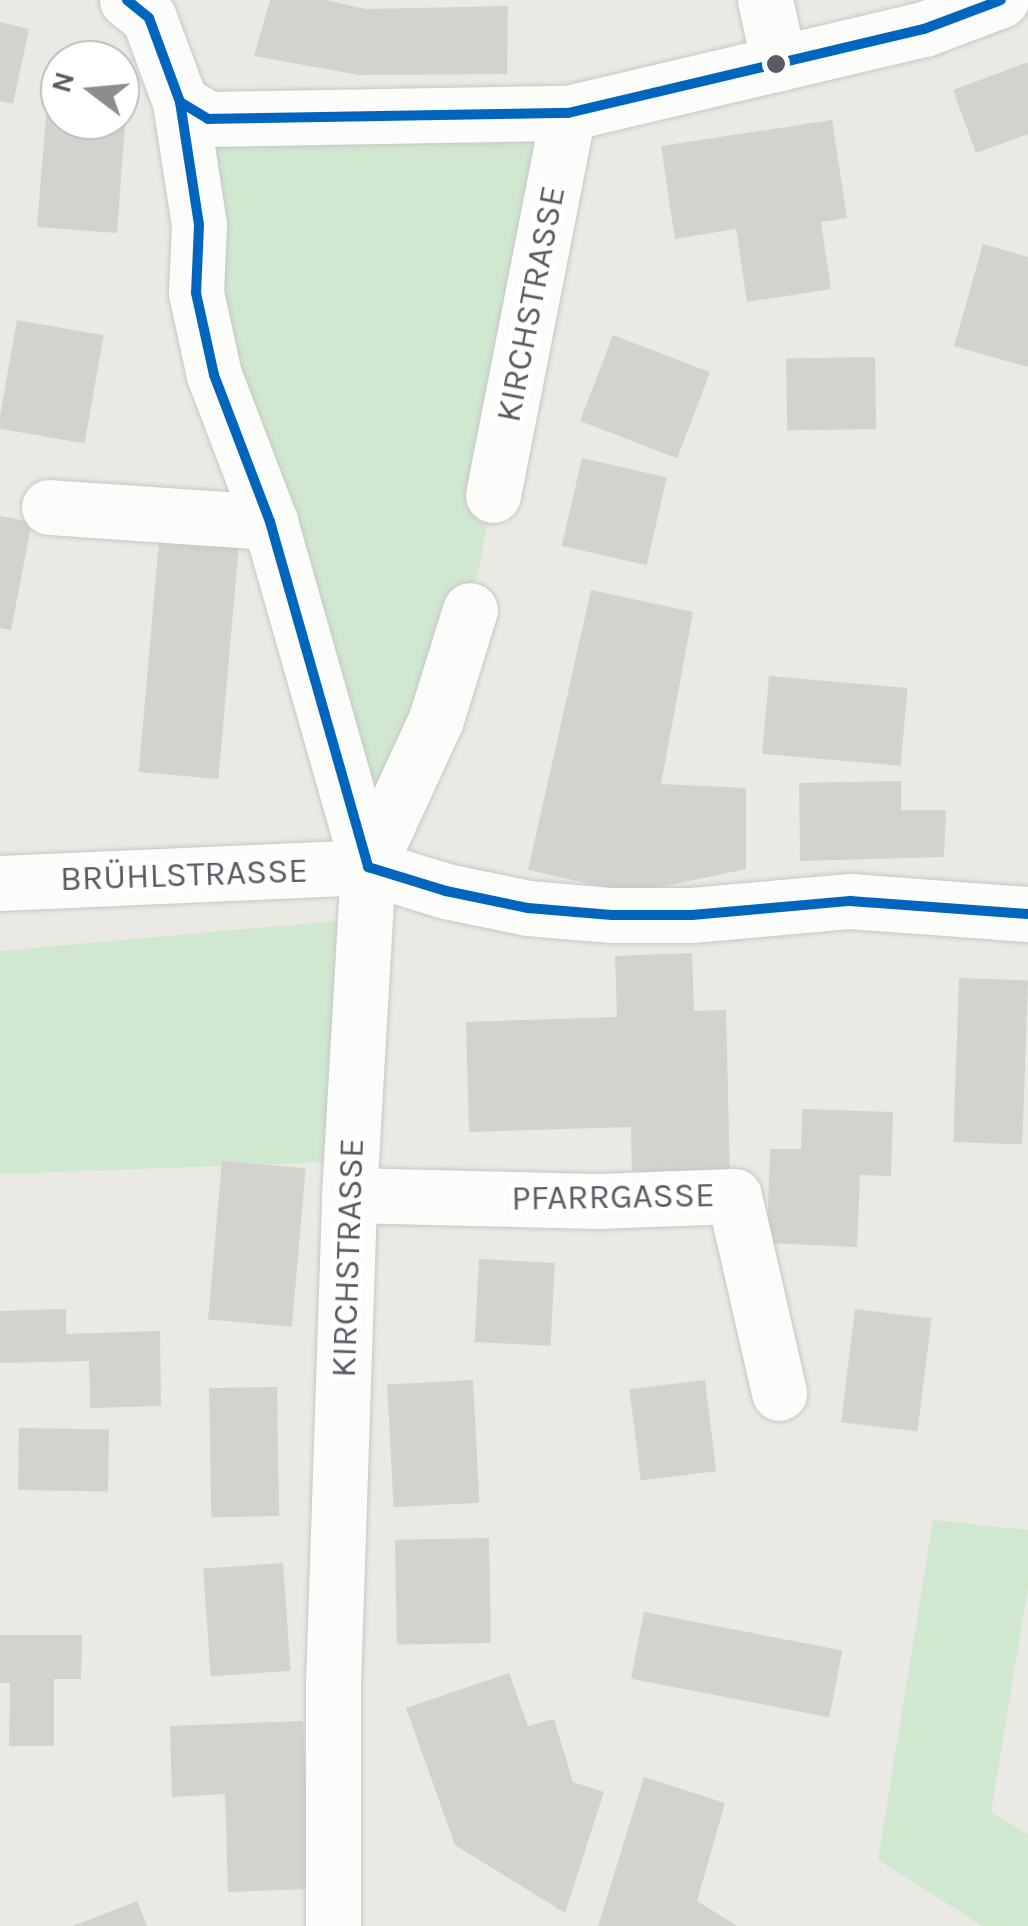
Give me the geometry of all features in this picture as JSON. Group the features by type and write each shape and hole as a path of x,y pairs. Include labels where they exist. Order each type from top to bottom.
{"street":[{"path":"128,0 149,18 180,102 199,224 196,293 214,375 270,522 368,867"},
{"path":"764,0 779,64"},
{"path":"180,102 208,119 568,113 924,29 1002,0"},
{"name":"KIRCHSTRASSE","path":"493,495 568,113"},
{"path":"49,507 270,522"},
{"name":"KIRCHSTRASSE","path":"333,1926 332,1684 349,1195 368,867 436,719 470,610"},
{"name":"BRÜHLSTRASSE","path":"0,883 368,867 446,891 511,904 612,915 692,914 850,901 1028,914"},
{"name":"PFARRGASSE","path":"349,1195 597,1201 734,1196 780,1393"}],"green space":[{"path":"568,113 478,572 368,867 221,394 208,119"},
{"path":"346,920 329,1162 0,1174 0,951"},
{"path":"933,1520 1028,1530 1028,1587 991,1813 1028,1834 1028,1926 983,1926 878,1860"}],"building":[{"path":"270,0 326,0 366,9 508,6 507,74 359,75 254,56"},
{"path":"0,22 29,29 13,104 0,101"},
{"path":"1028,62 1028,134 976,153 953,90"},
{"path":"832,120 847,218 821,222 831,289 747,302 736,229 675,239 661,146"},
{"path":"44,140 124,140 117,233 37,227"},
{"path":"983,244 1028,257 1028,367 954,346"},
{"path":"17,320 104,335 85,444 0,429"},
{"path":"613,335 710,372 677,458 580,421"},
{"path":"875,357 876,429 787,431 786,359"},
{"path":"582,458 667,478 647,565 562,546"},
{"path":"0,516 32,522 11,630 0,628"},
{"path":"160,529 240,536 218,779 139,772"},
{"path":"591,590 693,612 661,784 746,788 746,869 631,893 528,870"},
{"path":"769,676 907,688 901,766 762,754"},
{"path":"901,781 901,810 946,810 944,857 800,861 799,783"},
{"path":"692,953 694,1011 726,1010 730,1175 632,1178 631,1127 469,1132 466,1022 617,1017 615,956"},
{"path":"959,978 1028,980 1022,1144 953,1142"},
{"path":"802,1109 893,1112 891,1176 860,1175 857,1247 767,1243 770,1149 801,1149"},
{"path":"222,1161 306,1168 292,1327 208,1319"},
{"path":"479,1259 555,1263 551,1346 475,1342"},
{"path":"66,1309 66,1334 160,1331 161,1406 90,1408 89,1361 0,1363 0,1311"},
{"path":"855,1309 931,1318 918,1432 841,1422"},
{"path":"473,1380 479,1503 394,1507 387,1385"},
{"path":"705,1380 716,1471 641,1481 630,1389"},
{"path":"277,1387 279,1516 211,1517 209,1388"},
{"path":"19,1428 109,1430 108,1492 18,1490"},
{"path":"489,1538 491,1643 397,1645 395,1540"},
{"path":"283,1563 291,1671 211,1676 203,1569"},
{"path":"644,1612 842,1651 829,1717 631,1679"},
{"path":"0,1635 82,1635 81,1679 54,1679 54,1746 9,1746 10,1683 0,1683"},
{"path":"509,1673 528,1726 554,1719 573,1782 604,1792 565,1913 455,1845 406,1708"},
{"path":"303,1721 310,1889 228,1892 225,1794 172,1797 170,1726"},
{"path":"644,1777 725,1803 697,1901 737,1926 598,1926"},
{"path":"137,1901 147,1926 73,1926"}],"transit line":[{"path":"127,0 149,18 180,102 199,225 196,293 214,375 270,522 368,867 446,891 528,908 612,915 692,915 850,901 1028,914"},
{"path":"180,102 208,119 568,113 924,29 1001,0"}]}
